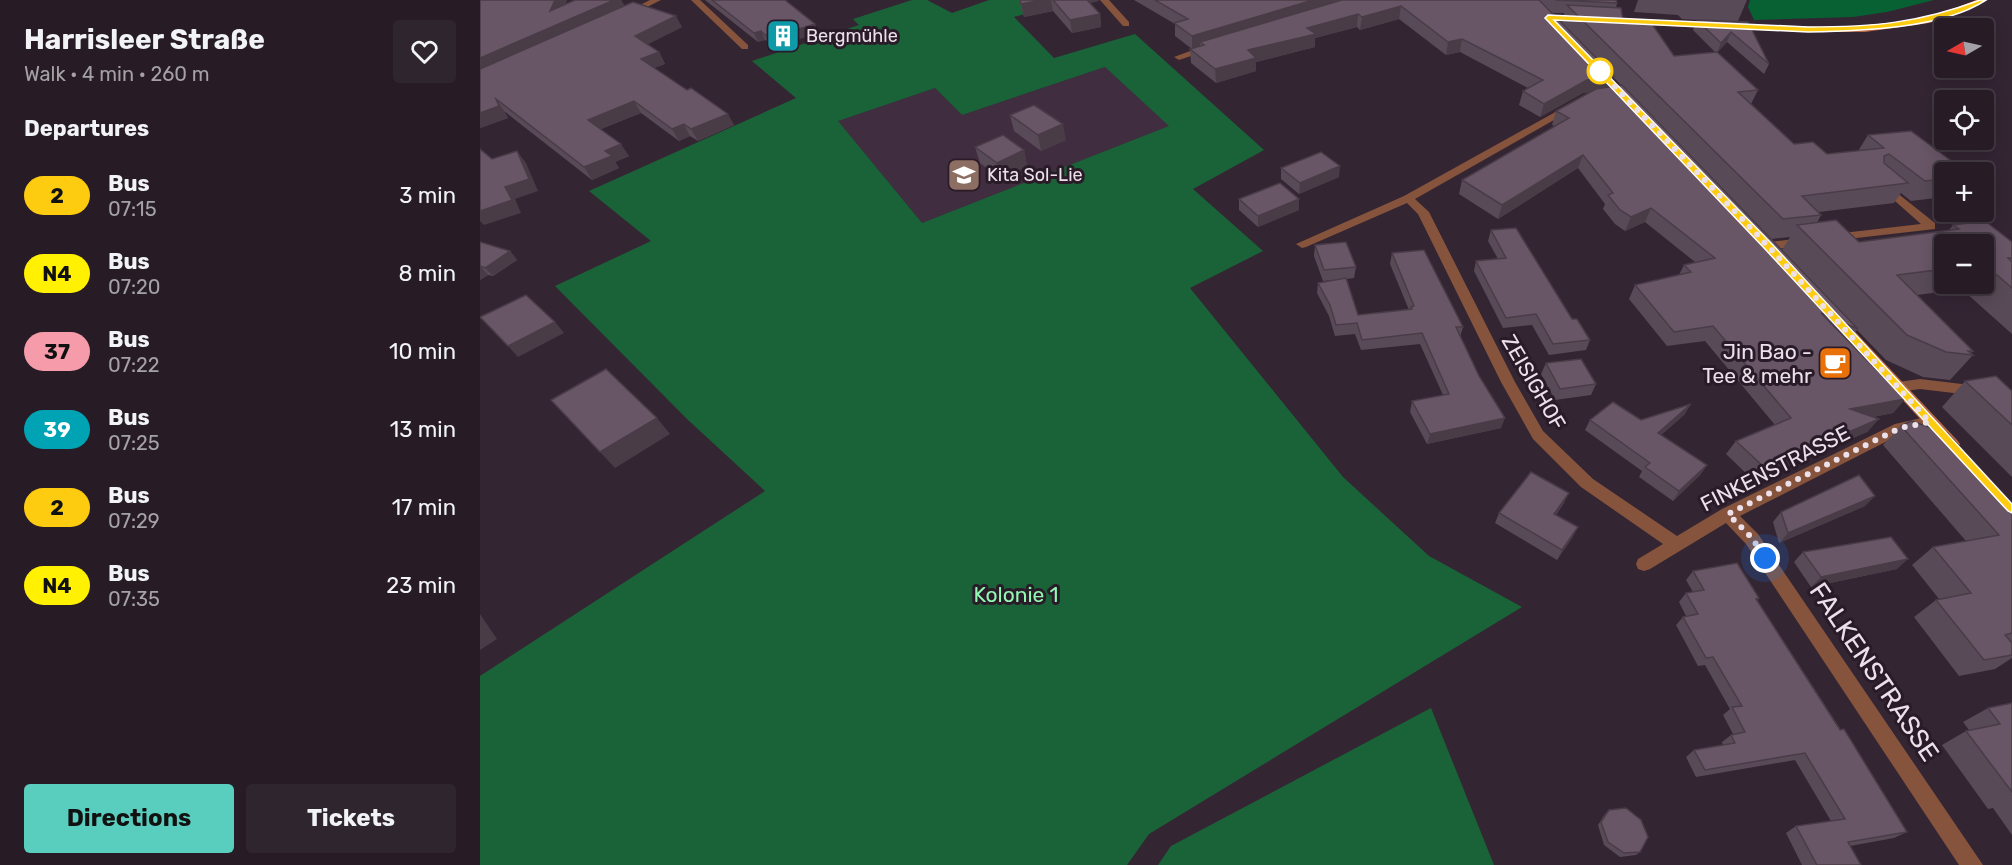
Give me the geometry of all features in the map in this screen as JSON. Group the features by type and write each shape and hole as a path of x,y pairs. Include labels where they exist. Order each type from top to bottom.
{"street":[{"path":"615,19 657,0"},
{"path":"695,0 745,47"},
{"path":"1104,0 1126,24"},
{"path":"1596,20 1808,29 1863,28 1909,23 1945,15 1983,0"},
{"path":"1179,57 1224,43"},
{"path":"1302,244 1408,198 1588,98"},
{"path":"1768,246 1931,226 1877,180"},
{"name":"ZEISIGHOF","path":"1408,198 1423,212 1508,382 1538,435 1587,483 1676,544"},
{"path":"1833,316 1963,456"},
{"path":"1898,387 1920,384 2012,394"},
{"name":"FINKENSTRASSE","path":"1644,564 1728,514 1900,428 1930,422"},
{"name":"FALKENSTRASSE","path":"1728,514 1752,538 1972,865"}],"shaded area":[{"name":"Kita Sol-Lie","path":"1105,67 1170,126 922,223 837,121 935,88 962,115"}],"green space":[{"name":"Kolonie 1","path":"912,0 927,0 952,13 989,0 1072,0 1014,17 1054,58 1135,34 1264,150 1193,189 1263,251 1190,288 1343,477 1429,556 1522,607 1149,834 1127,865 480,865 480,676 765,491 687,419 555,286 651,241 589,191 796,98 752,61 859,25 853,19","holes":["1105,67 1169,126 922,223 838,121 935,88 962,115"]},
{"path":"1750,0 1934,0 1887,12 1853,17 1754,20 1748,7"},
{"path":"1431,708 1494,865 1158,865 1171,846"}],"building":[{"path":"480,0 555,0 550,11 575,0 614,0 480,58"},
{"path":"712,0 785,0 815,24 780,35 765,35 761,31 754,33"},
{"path":"1020,0 1042,0 1021,4"},
{"path":"1053,0 1087,0 1100,14 1070,20"},
{"path":"1155,0 1313,0 1192,36 1174,23 1188,19"},
{"path":"1342,0 1539,0 1614,76 1587,80 1544,104 1523,91 1543,80 1462,39 1448,42 1401,6 1362,17 1358,14 1307,28 1316,34 1248,50 1256,58 1215,69 1190,49 1204,45 1200,42"},
{"path":"1555,0 1616,0 1617,3"},
{"path":"633,2 676,16 635,36 659,52 641,59 687,90 691,88 728,114 691,129 684,124 672,129 634,101 588,120 621,144 605,151 612,156 584,167 496,99 499,106 480,113 480,69"},
{"path":"1567,5 1621,8 1623,21 1650,21 1674,56 1717,52 1758,90 1738,92 1794,144 1813,142 1827,154 1884,148 1868,135 1911,131 1953,162 1934,162 1934,180 1925,181 1889,154 1884,156 1884,163 1908,183 1802,196 1821,215 1783,219"},
{"path":"1697,20 1748,22 1769,64 1731,32 1721,43"},
{"path":"1622,85 1858,329 1821,313 1905,399 1850,409 1879,419 1765,468 1736,441 1791,418 1713,326 1674,332 1635,285 1691,272 1684,265 1715,258 1651,208 1631,217 1620,210 1608,195 1613,193 1583,155 1502,205 1462,180 1569,118 1556,111 1596,89"},
{"path":"1034,105 1063,124 1038,135 1010,115"},
{"path":"1003,135 1024,150 997,163 975,147"},
{"path":"480,149 492,159 517,151 529,179 505,187 512,200 480,211"},
{"path":"1321,152 1340,166 1300,183 1281,168"},
{"path":"1280,183 1299,199 1258,216 1239,199"},
{"path":"1836,220 1859,242 1959,229 1953,225 1986,222 2012,242 2012,258 2008,258 2012,262 2012,288 1994,272 1994,234 1934,234 1934,270 1897,275 1973,351 1968,351 1973,355 1946,352 1907,335 1797,225"},
{"path":"1516,228 1572,319 1577,319 1590,340 1553,344 1536,314 1506,318 1476,261 1506,258 1491,230"},
{"path":"480,242 510,251 485,268 480,266"},
{"path":"1346,242 1356,267 1324,270 1315,245"},
{"path":"1424,250 1463,327 1456,327 1479,376 1505,418 1430,434 1412,401 1449,394 1422,333 1362,340 1357,323 1336,325 1330,305 1318,283 1346,278 1358,315 1412,309 1411,307 1414,306 1392,253"},
{"path":"526,295 555,322 508,346 480,317"},
{"path":"1581,359 1596,384 1560,389 1546,363"},
{"path":"606,369 657,418 600,452 551,400"},
{"path":"1996,376 2012,391 2012,425 1965,381"},
{"path":"1613,402 1641,420 1691,404 1658,433 1707,465 1679,491 1645,467 1650,463 1590,420"},
{"path":"1911,421 1947,433 2012,503 2012,633 2005,635 2012,643 2012,655 1984,660 1936,600 1971,593 1933,547 1999,535 1901,426"},
{"path":"1531,472 1569,493 1554,514 1578,527 1562,550 1499,513"},
{"path":"1859,475 1875,496 1788,533 1781,512"},
{"path":"1891,537 1908,559 1821,577 1803,552"},
{"path":"1737,563 1759,598 1756,599 1840,730 1844,729 1907,832 1848,842 1861,865 1817,865 1796,826 1845,819 1805,753 1705,770 1694,750 1735,743 1731,735 1745,732 1732,707 1742,706 1713,657 1706,658 1683,617 1698,614 1686,593 1704,590 1693,571"},
{"path":"2012,703 2012,792 1966,731 2000,724 1988,708"},
{"path":"1626,808 1641,820 1648,837 1640,852 1624,853 1608,842 1601,822 1609,810"}],"bus line":[{"name":"2","path":"1983,0 1945,15 1909,23 1850,29 1548,18 1768,246 2012,508"}],"place":[{"name":"Bergmühle","path":"783,36"},
{"name":"Kita Sol-Lie","path":"964,175"},
{"name":"Jin Bao - Tee & mehr","path":"1835,363"}],"route":[{"path":"1600,71 1768,246 1930,422 1900,428 1728,514 1752,538 1765,558"}]}
